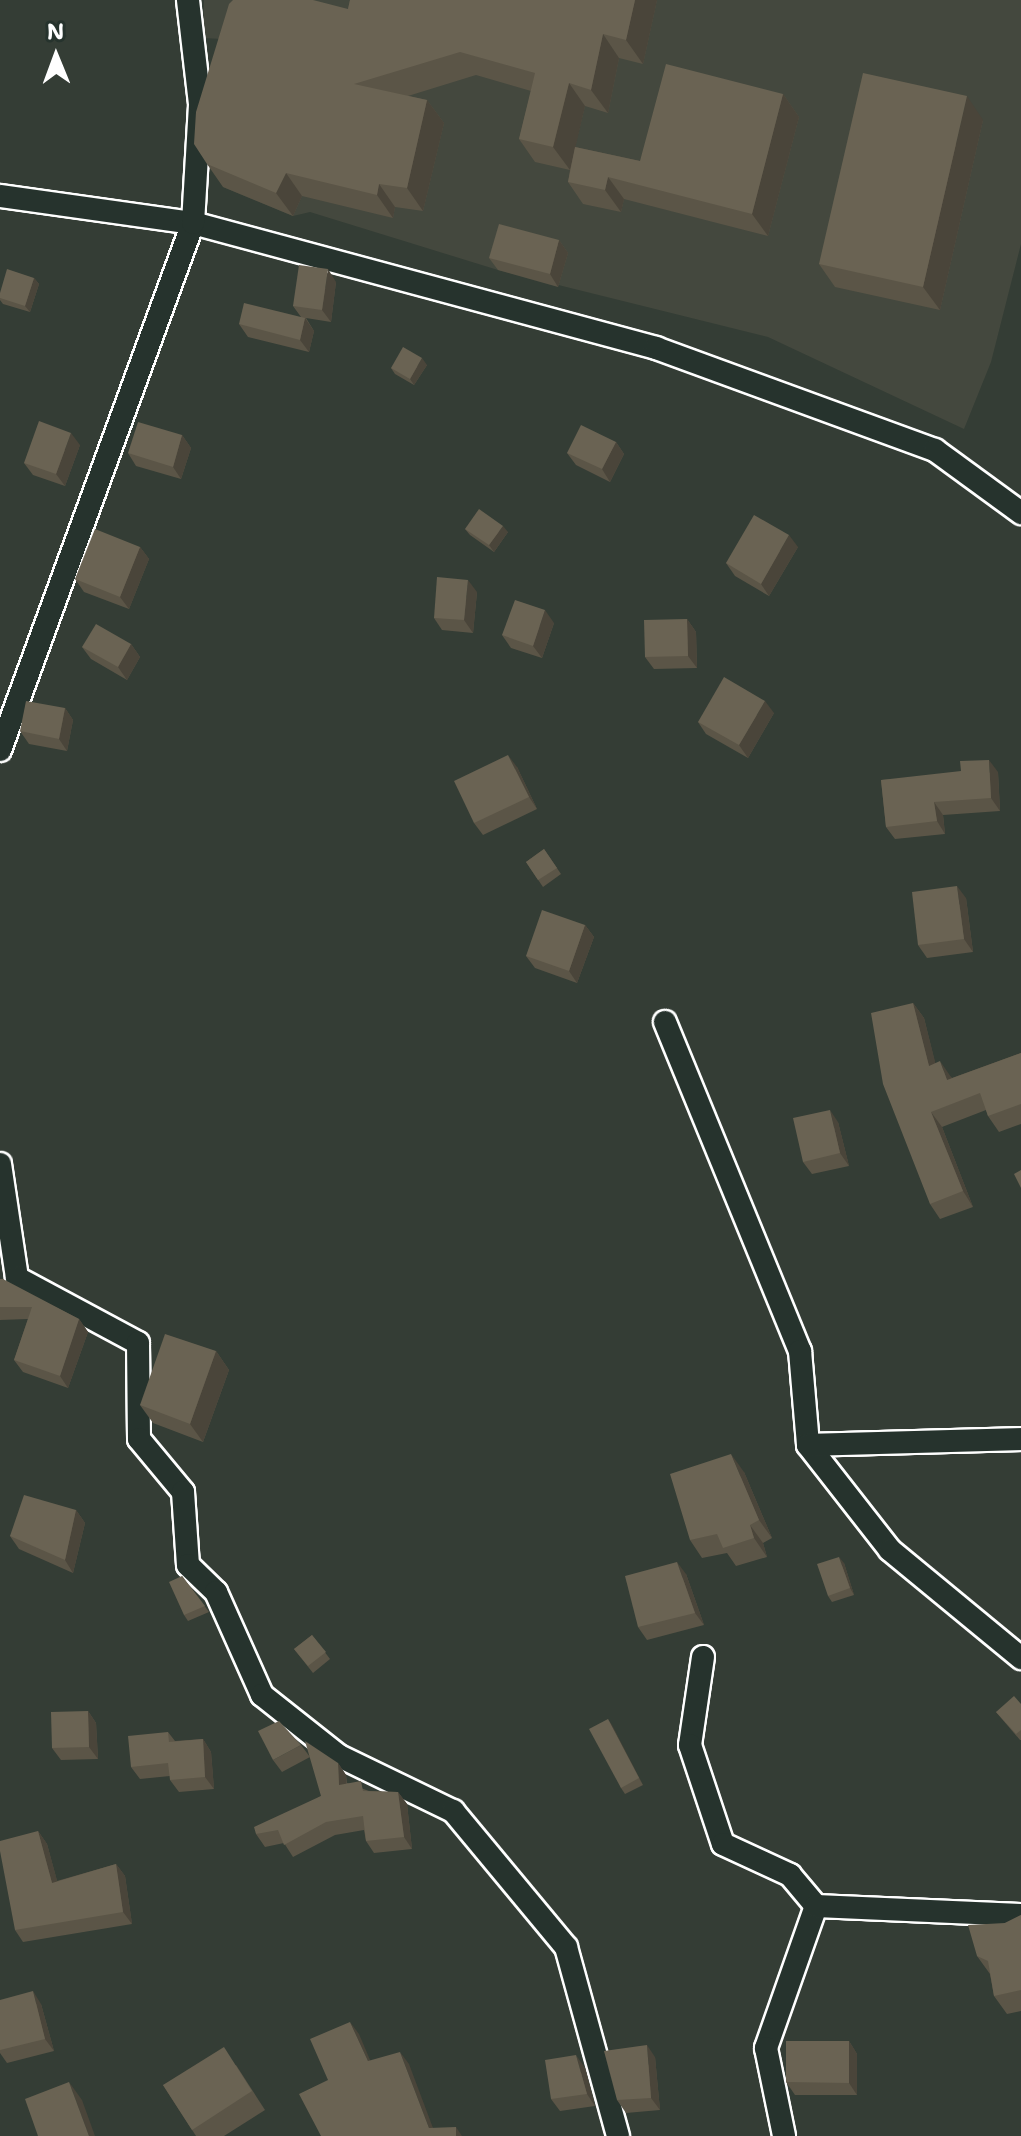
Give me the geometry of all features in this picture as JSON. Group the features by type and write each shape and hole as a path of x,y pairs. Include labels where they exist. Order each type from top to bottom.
{"street":[{"path":"0,750 193,223 200,104 188,0"},
{"path":"0,196 193,223 656,348 935,450 1021,513"},
{"path":"665,1022 800,1351 808,1445 890,1550 1021,1658"},
{"path":"0,1164 17,1278 138,1343 139,1439 183,1492 188,1565 216,1592 262,1695 339,1756 453,1811 566,1947 618,2136"},
{"path":"808,1445 1021,1439"},
{"path":"703,1657 690,1745 723,1844 790,1875 816,1906 1021,1915"},
{"path":"784,2136 766,2048 816,1906"}],"shaded area":[{"path":"204,0 1021,0 1021,244 991,362 964,429 768,337 498,270 310,212 293,216 223,187 241,40 203,38"}],"building":[{"path":"233,0 313,0 348,9 350,0 635,0 626,40 603,34 591,90 569,83 553,147 519,139 535,73 460,52 354,84 427,100 407,188 379,184 377,195 286,173 276,193 207,164 194,144 196,112 229,4"},
{"path":"666,64 783,94 752,214 608,177 605,190 568,182 575,147 640,161"},
{"path":"863,73 967,96 923,287 819,264"},
{"path":"499,224 559,240 550,274 489,258"},
{"path":"299,265 328,269 322,310 293,306"},
{"path":"7,269 34,278 25,306 0,298"},
{"path":"244,303 305,318 300,340 239,324"},
{"path":"403,347 422,358 410,379 391,368"},
{"path":"39,421 71,433 56,474 24,463"},
{"path":"138,422 182,435 173,467 128,453"},
{"path":"581,425 616,442 602,469 567,453"},
{"path":"479,509 503,526 489,545 465,529"},
{"path":"754,515 789,535 761,584 726,563"},
{"path":"95,529 140,547 120,597 75,579"},
{"path":"437,577 468,580 464,620 434,618"},
{"path":"515,600 545,610 533,646 502,635"},
{"path":"687,619 688,656 645,657 644,620"},
{"path":"96,624 131,644 118,667 82,647"},
{"path":"724,677 765,701 739,745 698,722"},
{"path":"26,701 65,708 59,739 20,731"},
{"path":"508,755 529,797 474,823 454,781"},
{"path":"989,760 991,798 934,802 937,821 886,827 881,780 961,771 960,761"},
{"path":"544,849 557,868 538,880 526,862"},
{"path":"957,886 964,939 918,945 912,892"},
{"path":"542,910 585,925 569,971 526,956"},
{"path":"913,1003 929,1066 940,1061 947,1080 1021,1053 1021,1104 988,1116 980,1093 931,1112 963,1191 930,1204 883,1084 871,1013"},
{"path":"830,1110 840,1153 803,1162 793,1118"},
{"path":"1021,1170 1021,1188 1014,1174"},
{"path":"0,1279 79,1319 60,1376 14,1360 32,1307 0,1307"},
{"path":"165,1334 216,1351 190,1424 140,1405"},
{"path":"731,1454 759,1520 750,1525 754,1538 723,1548 717,1534 690,1540 670,1474"},
{"path":"24,1495 76,1510 65,1560 10,1536"},
{"path":"839,1557 850,1588 828,1596 817,1564"},
{"path":"677,1562 695,1613 638,1627 625,1576"},
{"path":"182,1576 205,1606 184,1615 169,1582"},
{"path":"312,1635 326,1652 308,1666 294,1649"},
{"path":"1014,1696 1021,1704 1021,1730 1016,1734 996,1712"},
{"path":"88,1711 89,1747 52,1748 51,1712"},
{"path":"608,1719 639,1778 621,1788 589,1729"},
{"path":"279,1721 301,1745 273,1760 258,1731"},
{"path":"168,1732 169,1742 203,1739 205,1777 170,1780 168,1763 131,1767 128,1736"},
{"path":"305,1741 338,1763 339,1785 361,1781 363,1791 398,1792 404,1837 366,1841 363,1816 326,1822 284,1845 278,1830 256,1834 254,1827 321,1796"},
{"path":"38,1831 52,1883 116,1864 123,1912 15,1930 0,1841"},
{"path":"1021,1915 1021,1990 994,1996 988,1961 977,1956 968,1925 1005,1923"},
{"path":"33,1991 45,2039 0,2050 0,2000"},
{"path":"350,2022 368,2061 400,2052 429,2128 456,2127 456,2136 321,2136 299,2094 328,2080 310,2039"},
{"path":"786,2041 849,2041 849,2083 786,2082"},
{"path":"647,2045 651,2098 617,2100 604,2051"},
{"path":"224,2047 252,2091 192,2130 163,2085"},
{"path":"576,2055 587,2094 551,2099 545,2060"},
{"path":"69,2082 89,2136 38,2136 25,2099"}]}
